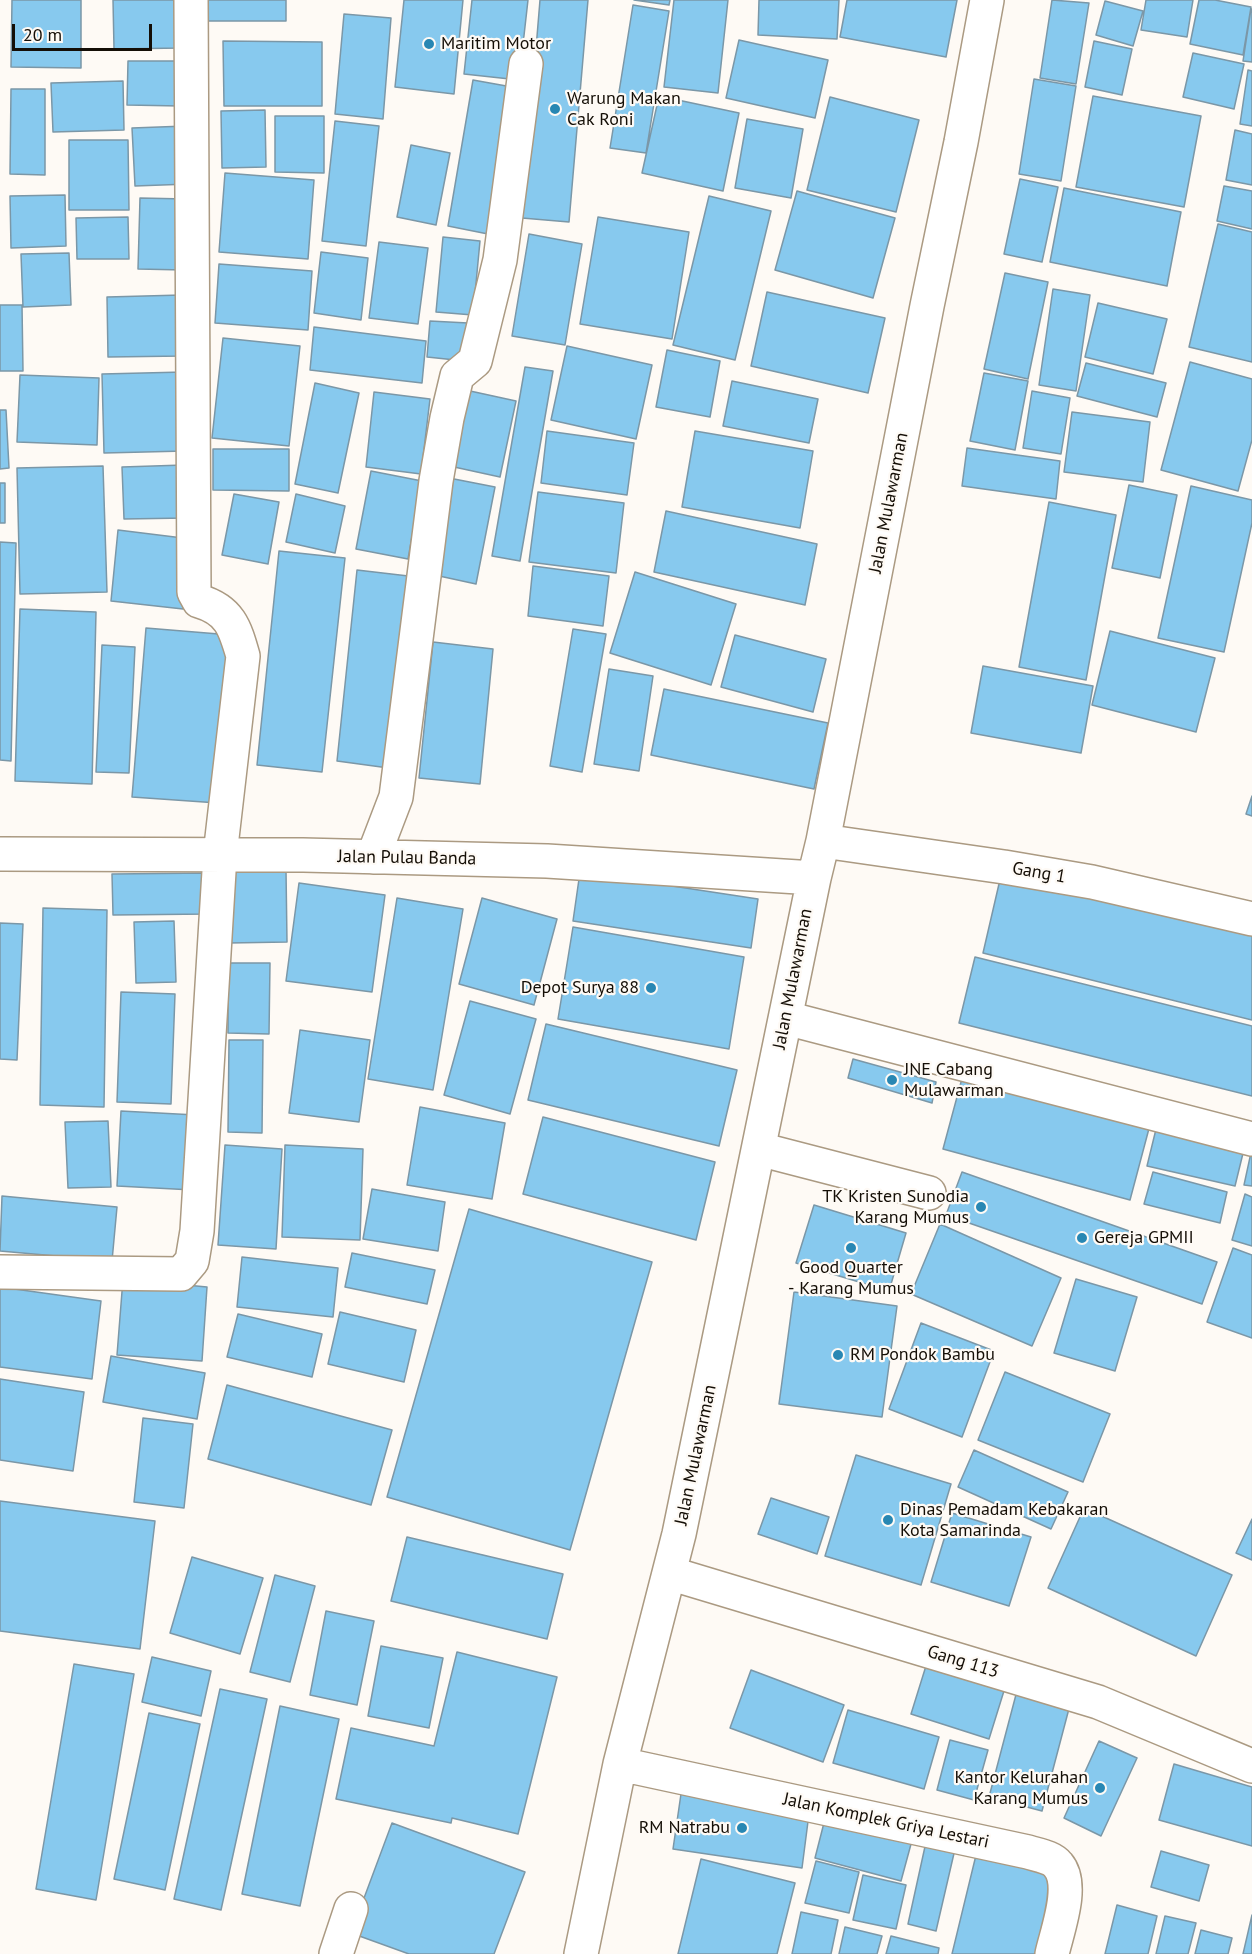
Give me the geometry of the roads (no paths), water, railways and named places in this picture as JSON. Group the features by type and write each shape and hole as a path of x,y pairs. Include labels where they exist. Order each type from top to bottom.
{"street":[{"path":"0,1272 181,1274 192,1261 197,1232 220,855 243,656 236,631 223,614 213,605 199,601 194,592 191,0"},
{"name":"Jalan Mulawarman","path":"580,1954 620,1764 680,1534 814,878 824,841 987,0"},
{"path":"373,857 396,796 436,481 447,418 457,376 475,361 500,260 526,64"},
{"name":"Gang 1","path":"824,841 1092,882 1252,919"},
{"name":"Jalan Pulau Banda","path":"0,854 220,855 547,861 814,878"},
{"path":"786,1018 1252,1138"},
{"path":"759,1149 929,1193"},
{"name":"Gang 113","path":"669,1574 1098,1702 1252,1766"},
{"name":"Jalan Komplek Griya Lestari","path":"620,1764 1028,1852 1050,1859 1059,1866 1066,1887 1053,1954"},
{"path":"336,1954 351,1909"}],"place":[{"name":"Maritim Motor","path":"429,44"},
{"name":"Warung Makan Cak Roni","path":"555,109"},
{"name":"Depot Surya 88","path":"651,988"},
{"name":"JNE Cabang Mulawarman","path":"892,1080"},
{"name":"TK Kristen Sunodia Karang Mumus","path":"981,1207"},
{"name":"Gereja GPMII","path":"1082,1238"},
{"name":"Good Quarter - Karang Mumus","path":"851,1248"},
{"name":"RM Pondok Bambu","path":"838,1355"},
{"name":"Dinas Pemadam Kebakaran Kota Samarinda","path":"888,1520"},
{"name":"Kantor Kelurahan Karang Mumus","path":"1100,1788"},
{"name":"RM Natrabu","path":"742,1828"}]}
